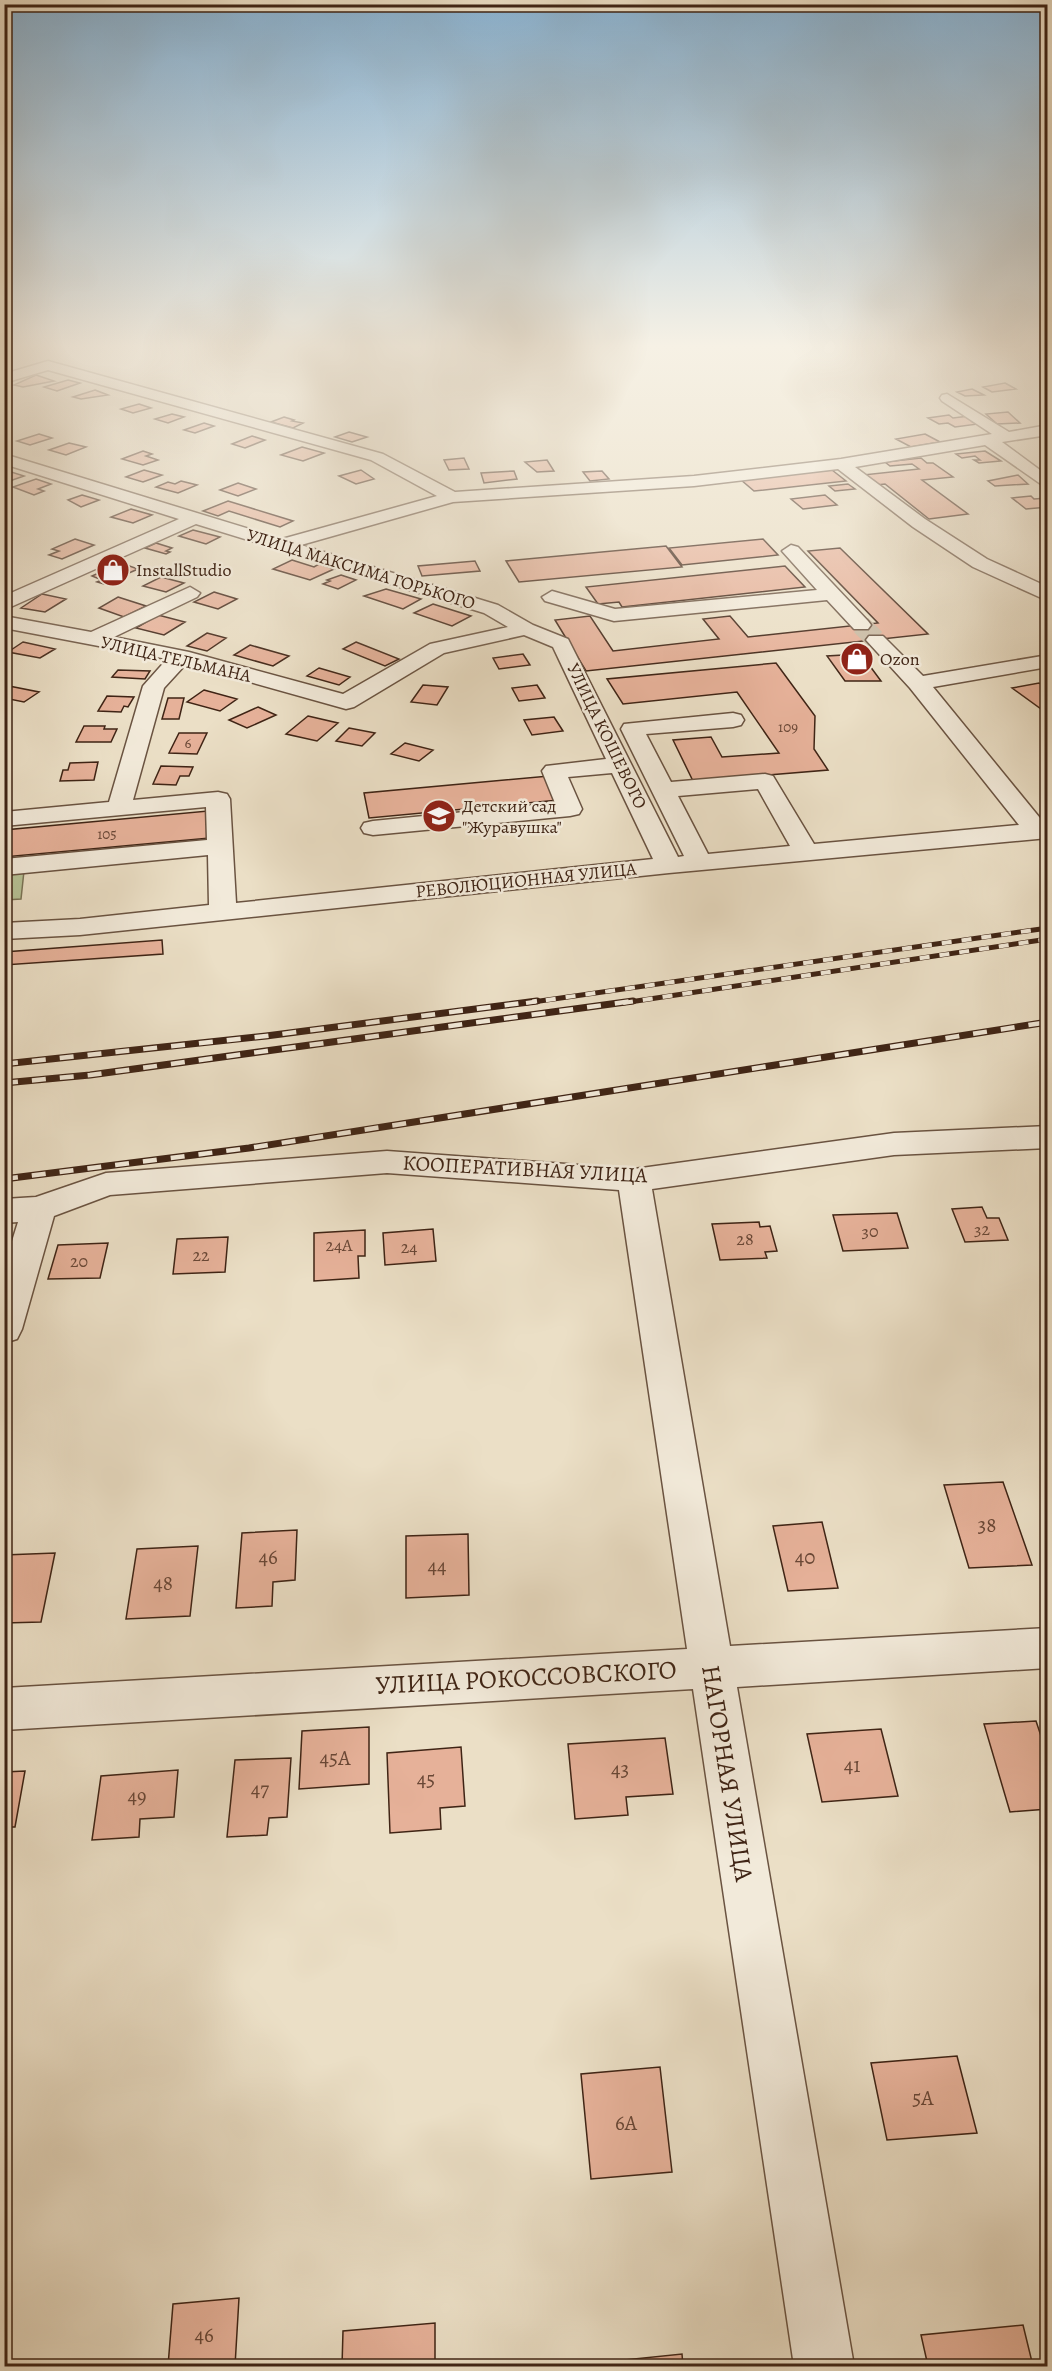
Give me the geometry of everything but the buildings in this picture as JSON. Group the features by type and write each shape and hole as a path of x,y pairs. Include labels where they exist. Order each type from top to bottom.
{"street":[{"path":"376,457 452,497"},
{"path":"283,544 452,497 694,481 887,457"},
{"path":"1018,457 1047,484"},
{"name":"УЛИЦА МАКСИМА ГОРЬКОГО","path":"4,459 491,609 526,629"},
{"path":"841,464 919,523 980,563 1047,595"},
{"path":"4,604 195,518"},
{"path":"791,551 918,683 1042,830"},
{"path":"1005,576 1047,573"},
{"path":"93,639 190,593"},
{"path":"552,597 614,615 832,594"},
{"name":"УЛИЦА ТЕЛЬМАНА","path":"4,622 182,656 346,702"},
{"name":"УЛИЦА МАКСИМА ГОРЬКОГО","path":"346,702 437,648 526,629"},
{"name":"УЛИЦА КОШЕВОГО","path":"526,629 561,643 669,865"},
{"path":"119,808 154,686 182,656"},
{"path":"918,683 1047,661"},
{"path":"700,862 632,729 733,720"},
{"path":"373,828 570,809 554,771 621,765"},
{"path":"663,790 765,781 806,852"},
{"path":"4,819 218,799 223,912"},
{"name":"РЕВОЛЮЦИОННАЯ УЛИЦА","path":"4,932 80,927 669,865 1042,830"},
{"path":"4,867 220,846"},
{"name":"КООПЕРАТИВНАЯ УЛИЦА","path":"4,1211 39,1209 106,1184 387,1162 634,1180 894,1144 1047,1137"},
{"name":"НАГОРНАЯ УЛИЦА","path":"634,1180 824,2367"},
{"path":"4,1329 39,1209"},
{"name":"УЛИЦА РОКОССОВСКОГО","path":"4,1709 1047,1648"}],"green space":[{"path":"24,871 21,899 5,900 5,872"}],"tunnel":[{"path":"861,625 876,640"}],"railway":[{"path":"526,1003 1048,928"},
{"path":"623,1003 1048,939"},
{"path":"4,1064 266,1036 537,1001"},
{"path":"4,1083 90,1075 633,1001"},
{"path":"4,1179 249,1148 1048,1022"}],"place":[{"name":"InstallStudio","path":"113,570"},
{"name":"Ozon","path":"857,659"},
{"name":"Детский сад \"Журавушка\"","path":"439,816"}]}
